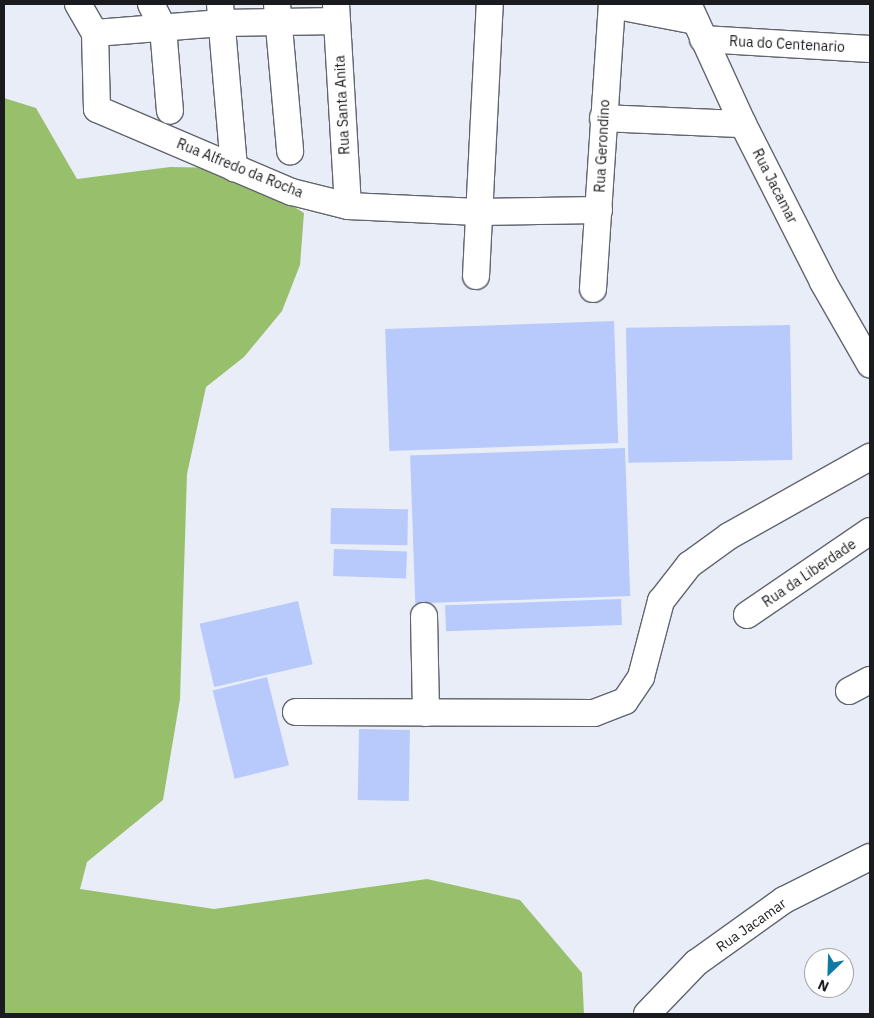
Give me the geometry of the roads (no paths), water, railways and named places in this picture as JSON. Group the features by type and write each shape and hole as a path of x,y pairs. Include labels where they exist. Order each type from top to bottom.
{"street":[{"path":"78,4 95,33 162,28 221,14 336,12"},
{"path":"151,4 162,28 170,111"},
{"path":"476,276 490,4"},
{"name":"Rua do Centenario","path":"612,4 696,21 870,49"},
{"name":"Rua Gerondino","path":"593,289 612,4"},
{"name":"Rua Santa Anita","path":"336,12 348,206"},
{"path":"277,13 290,151"},
{"path":"221,14 234,168"},
{"name":"Rua Jacamar","path":"696,21 743,124 824,282 870,364"},
{"name":"Rua Alfredo da Rocha","path":"95,33 97,109 292,192 348,206 478,212 599,210"},
{"path":"603,118 743,124"},
{"path":"296,712 594,713 625,701 641,677 661,601 689,565 729,536 870,456"},
{"name":"Rua da Liberdade","path":"747,615 870,531"},
{"path":"424,616 426,713"},
{"name":"Rua Jacamar","path":"647,1014 696,963 784,900 870,857"}]}
